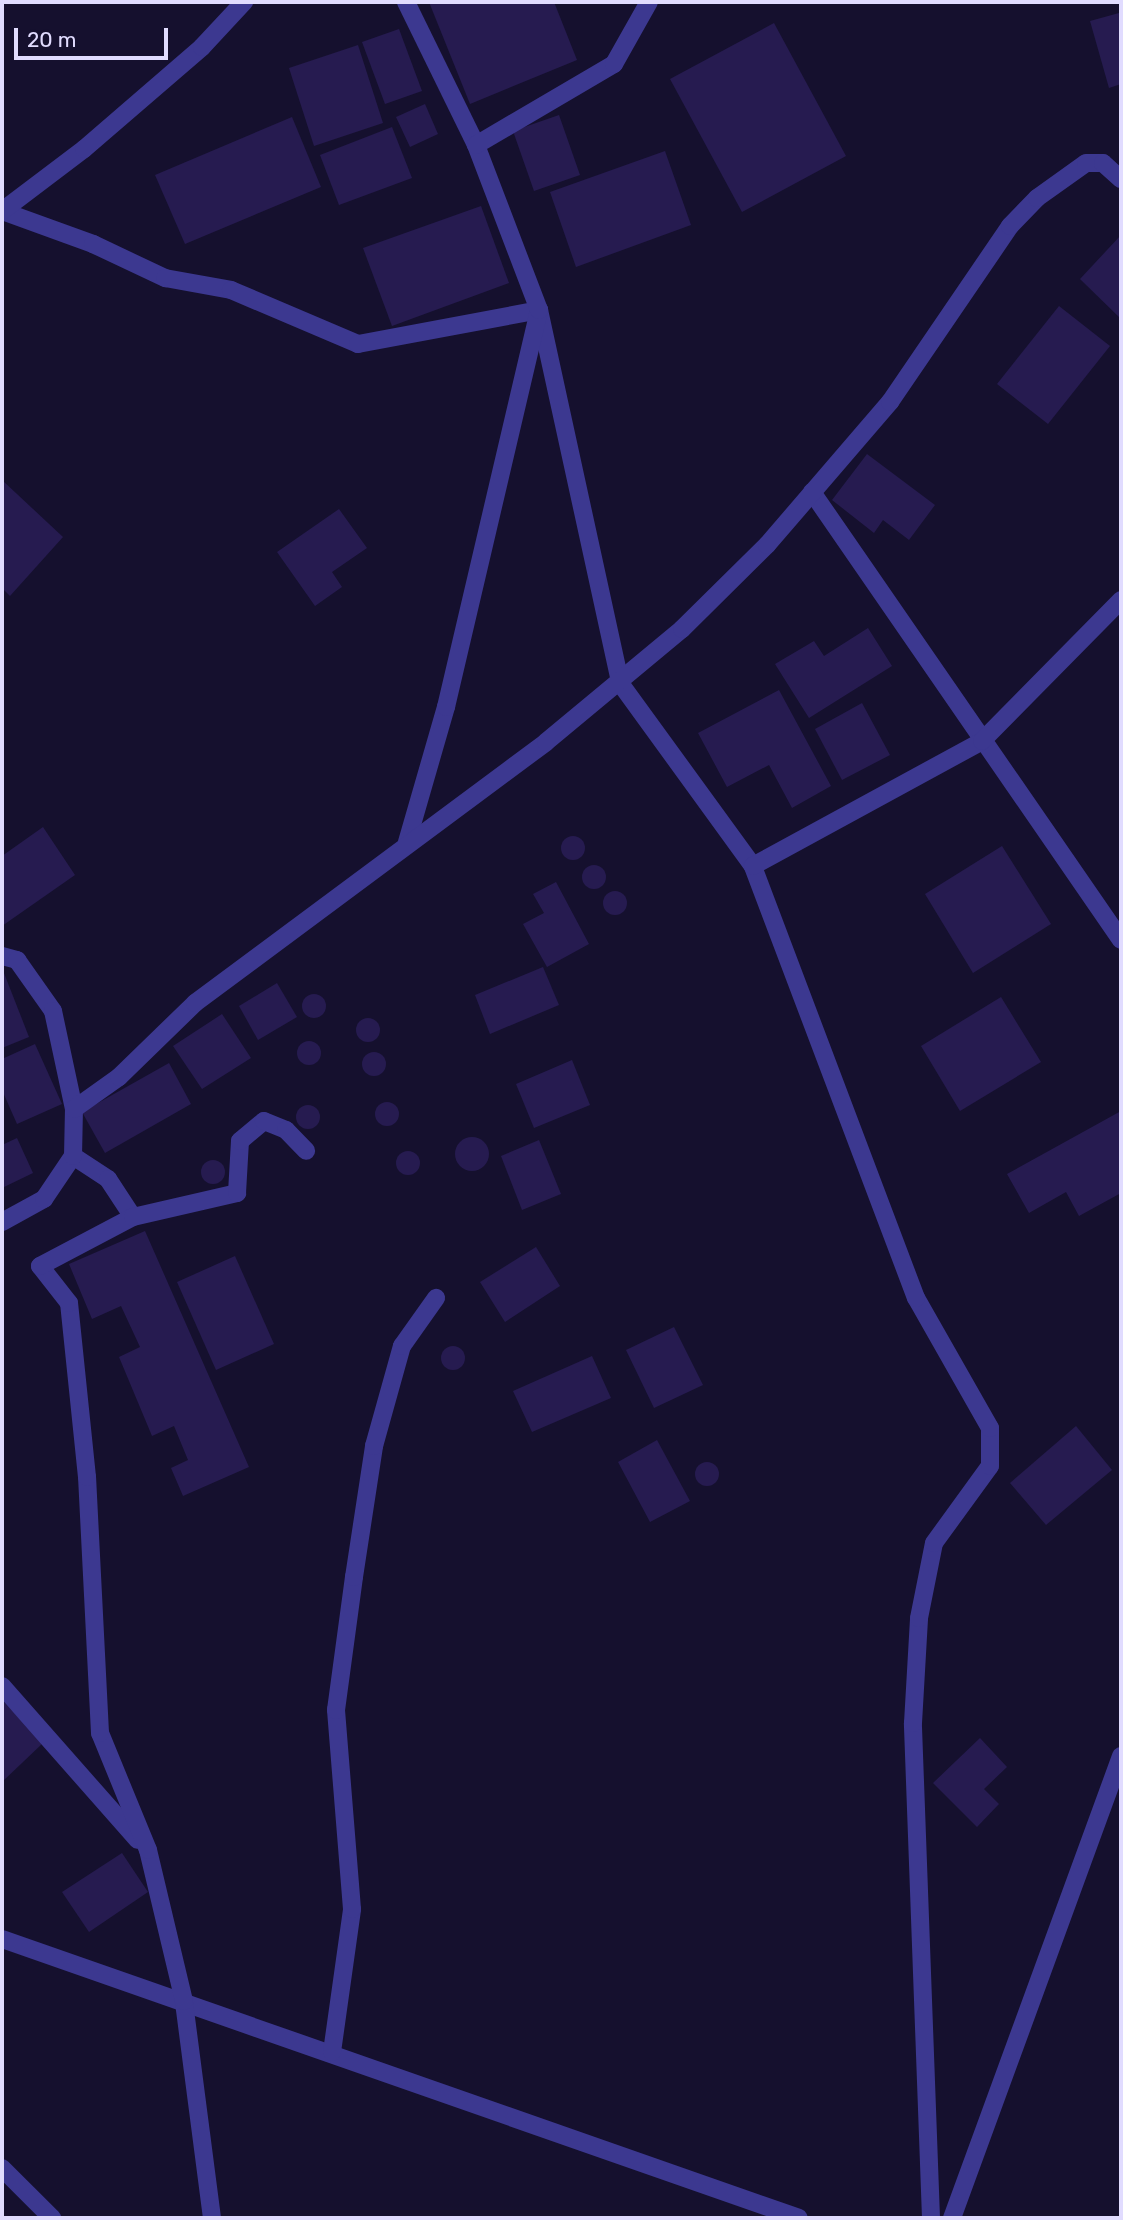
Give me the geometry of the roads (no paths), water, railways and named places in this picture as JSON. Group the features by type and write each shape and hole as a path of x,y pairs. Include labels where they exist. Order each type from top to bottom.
{"street":[{"path":"2,211 84,149 202,47 244,2"},
{"path":"406,2 477,145 539,310 620,683 753,866 916,1298 990,1428 990,1466 934,1543 919,1618 914,1761 931,2218"},
{"path":"477,145 614,64 649,2"},
{"path":"74,1109 119,1077 195,1003 620,683 682,629 812,492 890,402 1010,226 1037,198 1086,163 1102,163 1121,179"},
{"path":"2,211 93,244 165,278 231,290 358,344 539,310"},
{"path":"407,842 446,708 539,310"},
{"path":"812,492 1121,940"},
{"path":"753,866 982,741 1121,600"},
{"path":"2,956 17,960 53,1011 74,1109 73,1156 44,1199 2,1222"},
{"path":"212,2218 184,2001 148,1850 100,1732 87,1476 69,1303 40,1266 133,1217 237,1193 240,1141 264,1121 286,1130 306,1151"},
{"path":"73,1156 108,1180 133,1217"},
{"path":"332,2052 352,1909 336,1710 354,1577 374,1446 402,1346 436,1298"},
{"path":"2,1686 148,1850"},
{"path":"952,2218 1121,1756"},
{"path":"2,1939 332,2052 799,2218"},
{"path":"2,2168 52,2218"}]}
